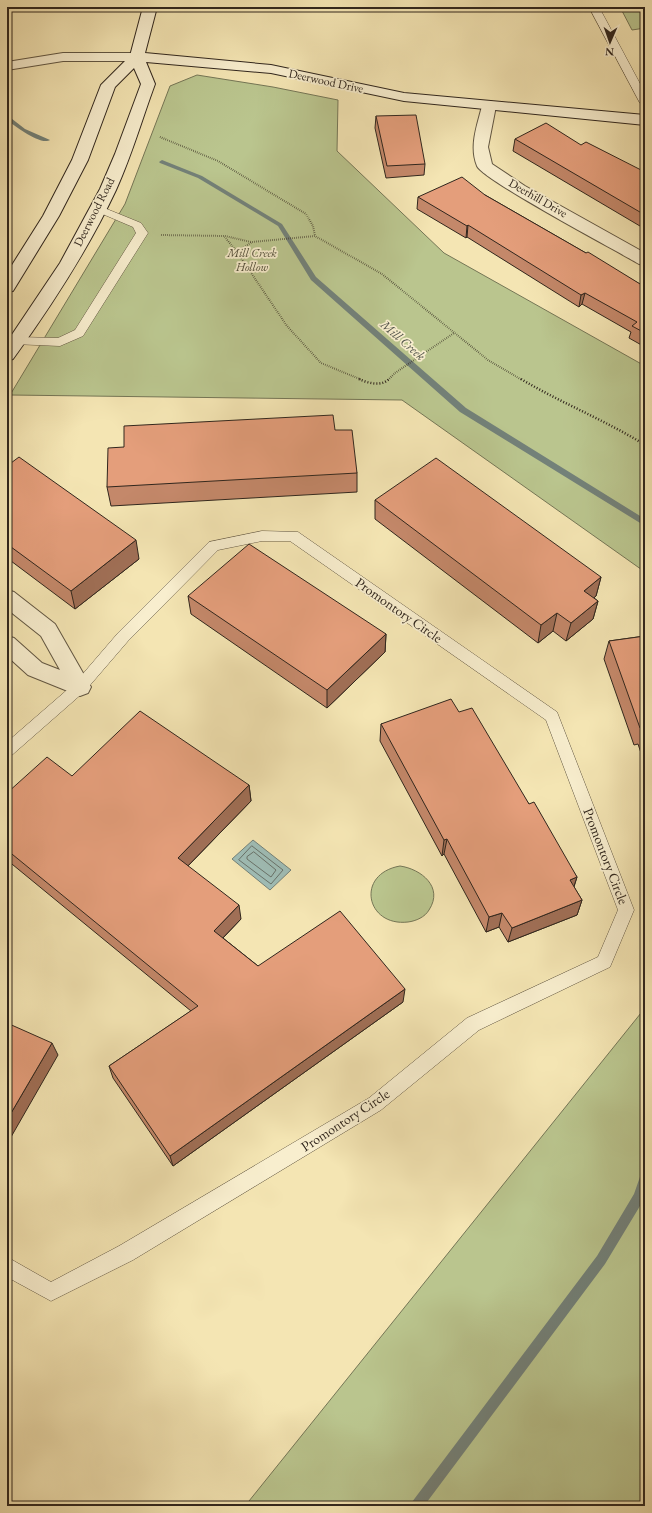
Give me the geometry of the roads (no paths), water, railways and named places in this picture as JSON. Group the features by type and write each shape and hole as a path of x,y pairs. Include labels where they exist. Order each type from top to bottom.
{"street":[{"path":"7,287 51,216 80,160 108,85 137,57 150,7"},
{"name":"Deerwood Drive","path":"7,66 63,57 137,57 271,70 404,96 489,106 645,120"},
{"name":"Deerwood Road","path":"7,355 65,267 98,208 119,164 148,84 137,57"},
{"name":"Deerhill Drive","path":"489,106 480,147 486,166 519,189 645,260"},
{"path":"7,598 48,630 80,687"},
{"path":"7,644 35,669 80,687"}],"lane":[{"path":"594,7 645,103"},
{"path":"17,342 60,342 79,333 142,233 137,225 98,208"},
{"name":"Promontory Circle","path":"7,751 80,687 123,637 214,546 262,536 293,536 552,716 626,910 604,962 473,1024 375,1104 126,1253 51,1292 7,1266"}],"water":[{"path":"253,840 291,870 270,890 232,859"}],"waterway":[{"name":"Mill Creek","path":"7,117 23,130 47,140"},
{"name":"Mill Creek","path":"162,162 200,177 280,225 313,278 463,410 645,523"},
{"path":"416,1506 601,1260 639,1197 645,1178"}],"park label":[{"name":"Mill Creek Hollow","path":"252,260"}]}
